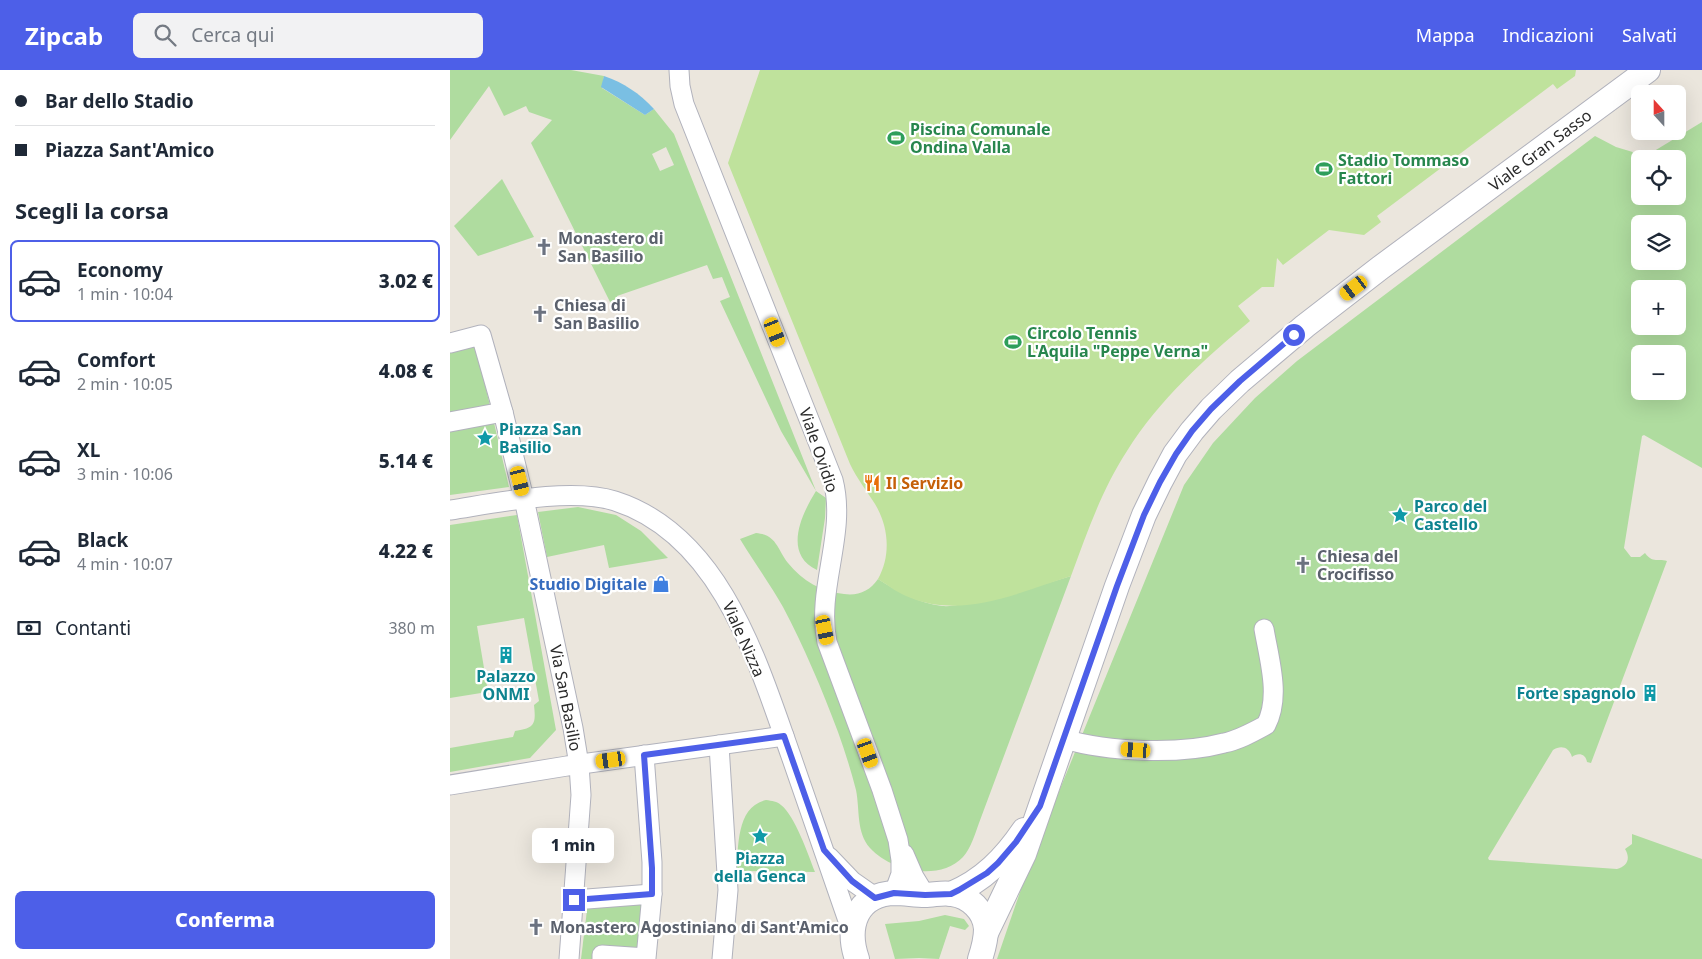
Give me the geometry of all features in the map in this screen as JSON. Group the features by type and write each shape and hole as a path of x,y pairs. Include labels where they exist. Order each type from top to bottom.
{"street":[{"name":"Viale Ovidio","path":"680,70 680,86 684,104 833,480 837,516 826,598 825,630 882,790 901,853 901,874 885,895"},
{"name":"Viale Gran Sasso","path":"980,959 986,933 1020,862 1117,586 1144,515 1176,454 1192,431 1211,409 1272,353 1334,303 1648,70"},
{"path":"450,342 481,335 503,412 524,499 450,510"},
{"path":"450,422 503,412"},
{"name":"Viale Nizza","path":"524,499 586,496 615,501 650,517 676,537 705,568 727,599 750,647 784,736 853,935"},
{"name":"Via San Basilio","path":"524,499 573,728 579,765 580,805 569,959"},
{"path":"1064,739 1091,746 1136,750 1203,748 1226,743 1266,725 1272,709 1273,687 1264,629"},
{"path":"450,785 644,755 784,736"},
{"path":"719,745 728,890 722,959"},
{"path":"602,959 602,955 645,958 652,894 652,868 644,755"},
{"name":"Viale Gran Sasso","path":"951,894 978,880 998,863 1016,842 1040,806"},
{"name":"Viale Ovidio","path":"898,840 914,877 925,895"},
{"name":"Viale Nizza","path":"824,850 852,881 885,895"},
{"path":"574,900 652,894"},
{"path":"858,959 853,935 854,922 859,911 867,902 885,895 951,894 962,897 978,910 985,924 986,933"}],"green space":[{"path":"450,70 571,70 604,76 602,88 645,115 654,109 674,134 816,491 781,431 720,301 730,297 722,277 713,279 707,265 617,296 622,310 615,312 531,143 552,120 529,112 526,106 504,116 489,86 450,140","holes":["666,147 674,165 660,171 652,154"]},
{"path":"760,70 1576,70 1575,76 1557,89 1553,84 1377,216 1381,222 1364,235 1329,230 1283,265 1277,258 1274,287 1262,287 1238,306 1250,321 1183,381 1153,415 1127,451 1103,496 1071,576 992,601 951,606 931,604 911,598 878,579 885,561 887,542 880,513 850,464 728,163"},
{"name":"Parco del Castello","path":"1702,122 1702,468 1644,435 1642,436 1624,548 1631,557 1640,557 1645,553 1653,560 1667,561 1591,763 1587,762 1585,757 1581,755 1572,757 1567,749 1559,748 1553,750 1488,858 1489,860 1617,869 1627,862 1628,856 1625,849 1632,844 1632,834 1702,859 1702,959 997,959 1031,860 1184,485 1213,443 1255,398 1297,361 1595,136 1616,147 1631,152 1631,205 1686,205 1686,150 1656,150 1672,140 1686,140 1686,132"},
{"path":"502,179 534,237 478,256 454,226"},
{"path":"476,346 509,487 450,495 450,352"},
{"path":"816,491 826,498 817,570 807,563 800,554 798,544 801,522"},
{"path":"578,507 616,515 641,531 668,558 609,568 604,545 547,557 538,512"},
{"path":"517,515 556,730 530,758 450,772 450,748 513,737 515,731 527,728 534,721 534,705 539,701 524,618 477,626 487,686 481,693 450,698 450,525"},
{"path":"756,533 763,534 772,540 788,563 806,580 820,588 836,593 854,594 863,592 878,579 916,600 933,605 951,606 1012,593 1071,576 973,841 963,857 953,865 929,871 902,868 879,856 866,842 860,828 856,790 850,768 819,684 783,607 740,539"},
{"path":"766,800 774,801 786,810 801,836 815,872 736,871 739,839 744,819 756,804"},
{"path":"646,898 640,959 581,959 588,902"},
{"path":"945,915 964,919 969,926 965,930 950,926 939,959 895,959 885,924 919,921"}],"water":[{"path":"604,76 631,89 654,109 645,115 601,87"}],"place":[{"name":"Piscina Comunale Ondina Valla","path":"896,138"},
{"name":"Stadio Tommaso Fattori","path":"1324,169"},
{"name":"Monastero di San Basilio","path":"544,247"},
{"name":"Chiesa di San Basilio","path":"540,314"},
{"name":"Circolo Tennis L'Aquila \"Peppe Verna\"","path":"1013,342"},
{"name":"Piazza San Basilio","path":"485,438"},
{"name":"Il Servizio","path":"872,483"},
{"name":"Parco del Castello","path":"1400,515"},
{"name":"Chiesa del Crocifisso","path":"1303,565"},
{"name":"Studio Digitale","path":"661,584"},
{"name":"Palazzo ONMI","path":"506,655"},
{"name":"Forte spagnolo","path":"1650,693"},
{"name":"Piazza della Genca","path":"760,836"},
{"name":"Monastero Agostiniano di Sant'Amico","path":"536,927"}],"route":[{"path":"574,900 652,894 644,755 784,736 824,850 841,871 875,898 894,893 951,894 978,880 987,873 1016,842 1040,806 1117,586 1144,515 1160,482 1192,431 1211,409 1240,381 1294,335"}]}
